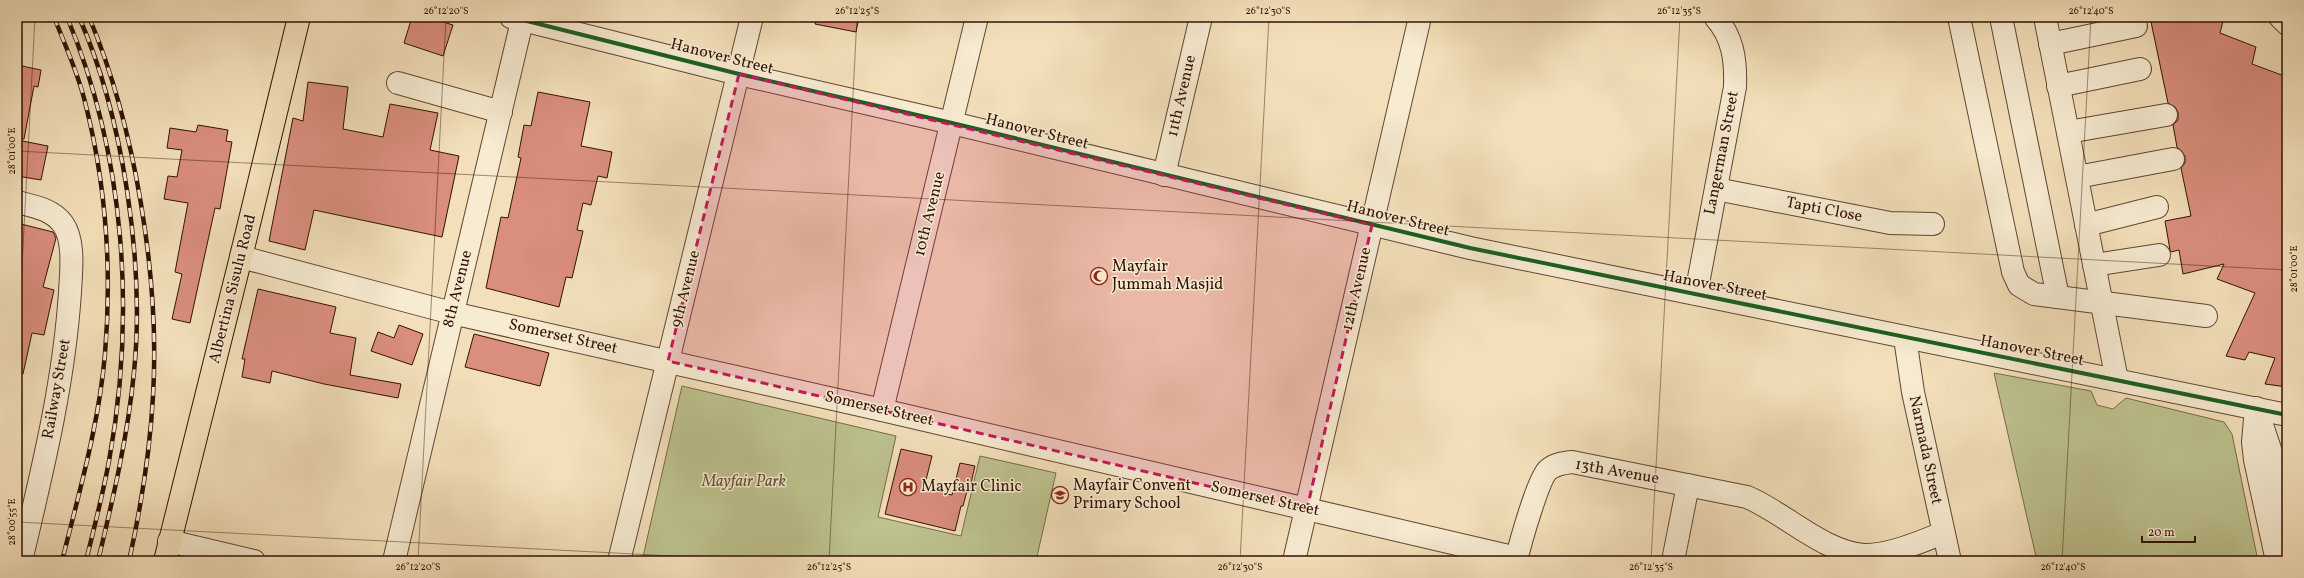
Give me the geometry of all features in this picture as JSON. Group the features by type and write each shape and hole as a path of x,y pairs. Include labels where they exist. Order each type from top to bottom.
{"main road":[{"name":"Albertina Sisulu Road","path":"167,551 241,257 299,17"}],"street":[{"name":"9th Avenue","path":"619,561 752,17"},
{"name":"10th Avenue","path":"882,410 977,17"},
{"name":"11th Avenue","path":"1164,176 1201,17"},
{"name":"12th Avenue","path":"1294,561 1420,17"},
{"name":"Langerman Street","path":"1696,294 1736,87 1734,53 1722,24 1715,17"},
{"path":"1959,17 2013,272 2019,285 2034,294 2102,304 2206,316"},
{"path":"2001,17 2058,297"},
{"path":"2045,17 2117,380"},
{"path":"2280,17 2287,24"},
{"name":"Hanover Street","path":"519,18 739,74 952,123 1164,176 1565,269 1696,294 2287,415"},
{"name":"8th Avenue","path":"394,561 452,312 501,112 519,18"},
{"path":"2050,44 2136,26"},
{"path":"2058,86 2140,69"},
{"path":"398,83 501,112"},
{"path":"2068,132 2166,115"},
{"path":"2077,177 2173,159"},
{"name":"Tapti Close","path":"1716,189 1890,223 1932,224"},
{"name":"Railway Street","path":"17,202 40,208 57,217 64,225 69,237 71,272 68,327 57,400 25,508 21,561"},
{"path":"2086,225 2158,207"},
{"path":"2094,265 2159,255"},
{"name":"Somerset Street","path":"241,257 452,312 1307,508 1516,560"},
{"name":"Narmada Street","path":"1905,338 1913,392 1950,561"},
{"path":"2256,408 2283,495 2287,532"},
{"path":"2256,408 2253,442 2255,460 2277,561"},
{"name":"13th Avenue","path":"1516,560 1540,484 1547,471 1554,466 1572,462 1747,497 1760,503 1830,545 1849,553 1865,555 1880,553 1912,545 1943,533"},
{"path":"1672,561 1688,486"},
{"path":"167,551 254,561"}],"highlighted area":[{"path":"739,74 1372,225 1307,509 668,361"}],"green space":[{"path":"1994,373 2091,391 2097,405 2113,409 2126,398 2224,422 2232,434 2258,561 2037,561"},
{"name":"Mayfair Park","path":"682,386 896,436 878,517 961,536 980,456 1056,473 1036,561 642,561"}],"building":[{"path":"412,17 427,17 453,25 443,56 404,43"},
{"path":"816,17 859,17 856,32 815,24"},
{"path":"2150,17 2224,17 2220,33 2256,47 2252,64 2287,77 2287,387 2265,384 2275,358 2249,352 2245,360 2226,356 2255,293 2217,279 2224,264 2183,274 2179,250 2171,252 2170,250 2165,221 2191,216 2181,168 2185,163 2185,156 2177,147 2173,125 2178,120 2178,112 2175,107 2168,103"},
{"path":"17,65 41,70 38,87 34,86 24,139 17,139"},
{"path":"308,82 348,87 343,129 383,137 390,104 438,113 430,150 459,156 442,237 314,210 305,250 269,241 293,118 303,121"},
{"path":"538,92 590,102 581,146 612,152 607,178 598,176 591,205 583,203 577,230 583,231 572,278 566,277 559,307 486,288 501,217 508,218 521,158 518,157 524,125 531,126"},
{"path":"198,125 228,130 226,141 232,142 220,209 215,208 190,323 172,319 182,274 175,272 188,203 164,199 168,176 177,177 182,150 167,148 170,128 196,132"},
{"path":"17,140 48,146 41,180 17,176"},
{"path":"17,223 53,232 56,238 43,287 54,290 44,335 32,333 23,374 17,374"},
{"path":"258,289 336,307 330,333 356,338 350,375 401,384 398,398 324,384 272,371 270,383 242,377 245,359 242,359"},
{"path":"399,325 423,334 412,365 371,351 378,332 394,338"},
{"path":"474,334 549,353 540,386 465,367"},
{"name":"Mayfair Clinic","path":"901,449 932,456 924,488 952,495 960,463 975,466 969,492 967,491 963,506 961,506 955,531 885,514"}],"railway":[{"path":"54,17 79,80 92,133 98,164 106,227 108,291 105,354 98,406 88,458 62,561"},
{"path":"67,17 87,70 102,124 113,179 120,236 123,292 122,349 117,405 107,473 86,561"},
{"path":"79,17 108,99 119,144 133,238 136,285 137,330 134,372 128,419 98,561"},
{"path":"89,17 105,60 119,106 131,154 141,203 148,253 152,302 154,350 152,417 144,479 129,561"}],"cycle path":[{"path":"511,17 739,74 952,123 1470,248 2287,415"}],"place":[{"name":"Mayfair Jummah Masjid","path":"1099,276"},
{"name":"Mayfair Clinic","path":"908,487"},
{"name":"Mayfair Convent Primary School","path":"1060,495"}]}
